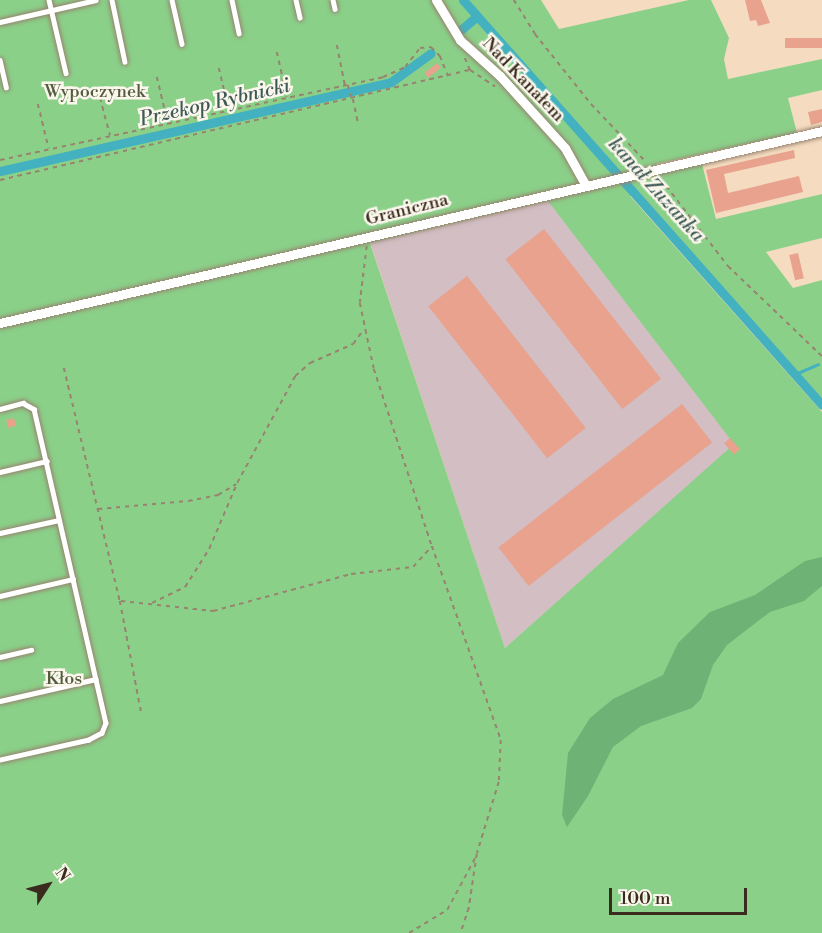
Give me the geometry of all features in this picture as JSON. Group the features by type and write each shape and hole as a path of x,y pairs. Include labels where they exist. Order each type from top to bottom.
{"street":[{"name":"Nad Kanałem","path":"436,0 460,40 507,84 565,148 585,184"},
{"name":"Graniczna","path":"0,323 585,184 822,131"}],"lane":[{"path":"49,0 66,73"},
{"path":"0,22 96,0"},
{"path":"112,0 125,62"},
{"path":"172,0 182,44"},
{"path":"232,0 239,33"},
{"path":"296,0 300,18"},
{"path":"333,0 335,9"},
{"path":"0,60 6,87"},
{"path":"0,409 23,404 34,409 106,723 102,733 89,740 0,760"},
{"path":"0,472 47,461"},
{"path":"0,534 59,520"},
{"path":"0,596 73,579"},
{"path":"0,657 31,650"},
{"path":"0,701 96,679"}],"path":[{"path":"514,0 535,34 591,104 652,169 728,266 822,356"},
{"path":"337,45 358,123"},
{"path":"0,160 390,74 405,67 420,48 430,47 440,56 448,76"},
{"path":"277,52 287,98"},
{"path":"219,68 229,111"},
{"path":"0,180 470,70"},
{"path":"157,77 168,124"},
{"path":"98,89 110,136"},
{"path":"38,104 49,149"},
{"path":"364,237 367,258 360,303 363,329 432,546 501,740 499,782 477,854 461,933"},
{"path":"152,603 185,586 209,549 237,483 295,376 310,363 353,344 363,329"},
{"path":"64,368 120,601 142,716"},
{"path":"98,509 188,501 218,495 237,483"},
{"path":"120,601 213,611 351,574 413,567 432,546"},
{"path":"409,933 447,910 477,854"}],"shaded area":[{"path":"548,200 735,444 505,648 370,242"}],"green space":[{"path":"0,0 541,0 559,29 689,0 711,0 729,38 724,59 728,79 822,59 822,90 788,98 797,133 656,164 663,173 702,164 716,219 822,194 822,238 766,252 793,288 822,280 822,401 638,194 630,196 822,412 822,933 0,933","holes":["548,201 734,444 505,648 370,243"]},
{"path":"822,557 822,586 804,601 770,612 727,645 713,665 701,699 692,708 641,726 613,747 588,796 567,827 562,815 568,753 590,718 613,699 663,675 678,643 710,612 755,595 805,561"}],"building":[{"path":"745,0 761,0 770,23 758,26 756,20 750,21"},
{"path":"785,38 822,38 822,48 785,48"},
{"path":"437,63 441,68 428,78 425,73"},
{"path":"822,109 822,122 811,125 808,112"},
{"path":"794,150 795,158 724,174 728,193 799,176 803,192 716,213 706,170"},
{"path":"544,229 661,379 622,409 505,259"},
{"path":"798,253 804,278 795,280 789,255"},
{"path":"467,276 586,428 547,458 428,306"},
{"path":"682,404 712,443 529,586 498,547"},
{"path":"14,418 16,426 8,428 6,420"},
{"path":"730,438 740,449 734,455 724,443"}],"waterway":[{"name":"kanał Zuzanka","path":"463,0 822,405"},
{"name":"Przekop Rybnicki","path":"462,29 477,16"},
{"name":"Przekop Rybnicki","path":"0,171 391,82 431,53"},
{"path":"795,374 818,364"}],"park label":[{"name":"Wypoczynek","path":"95,92"},
{"name":"Kłos","path":"64,679"}]}
